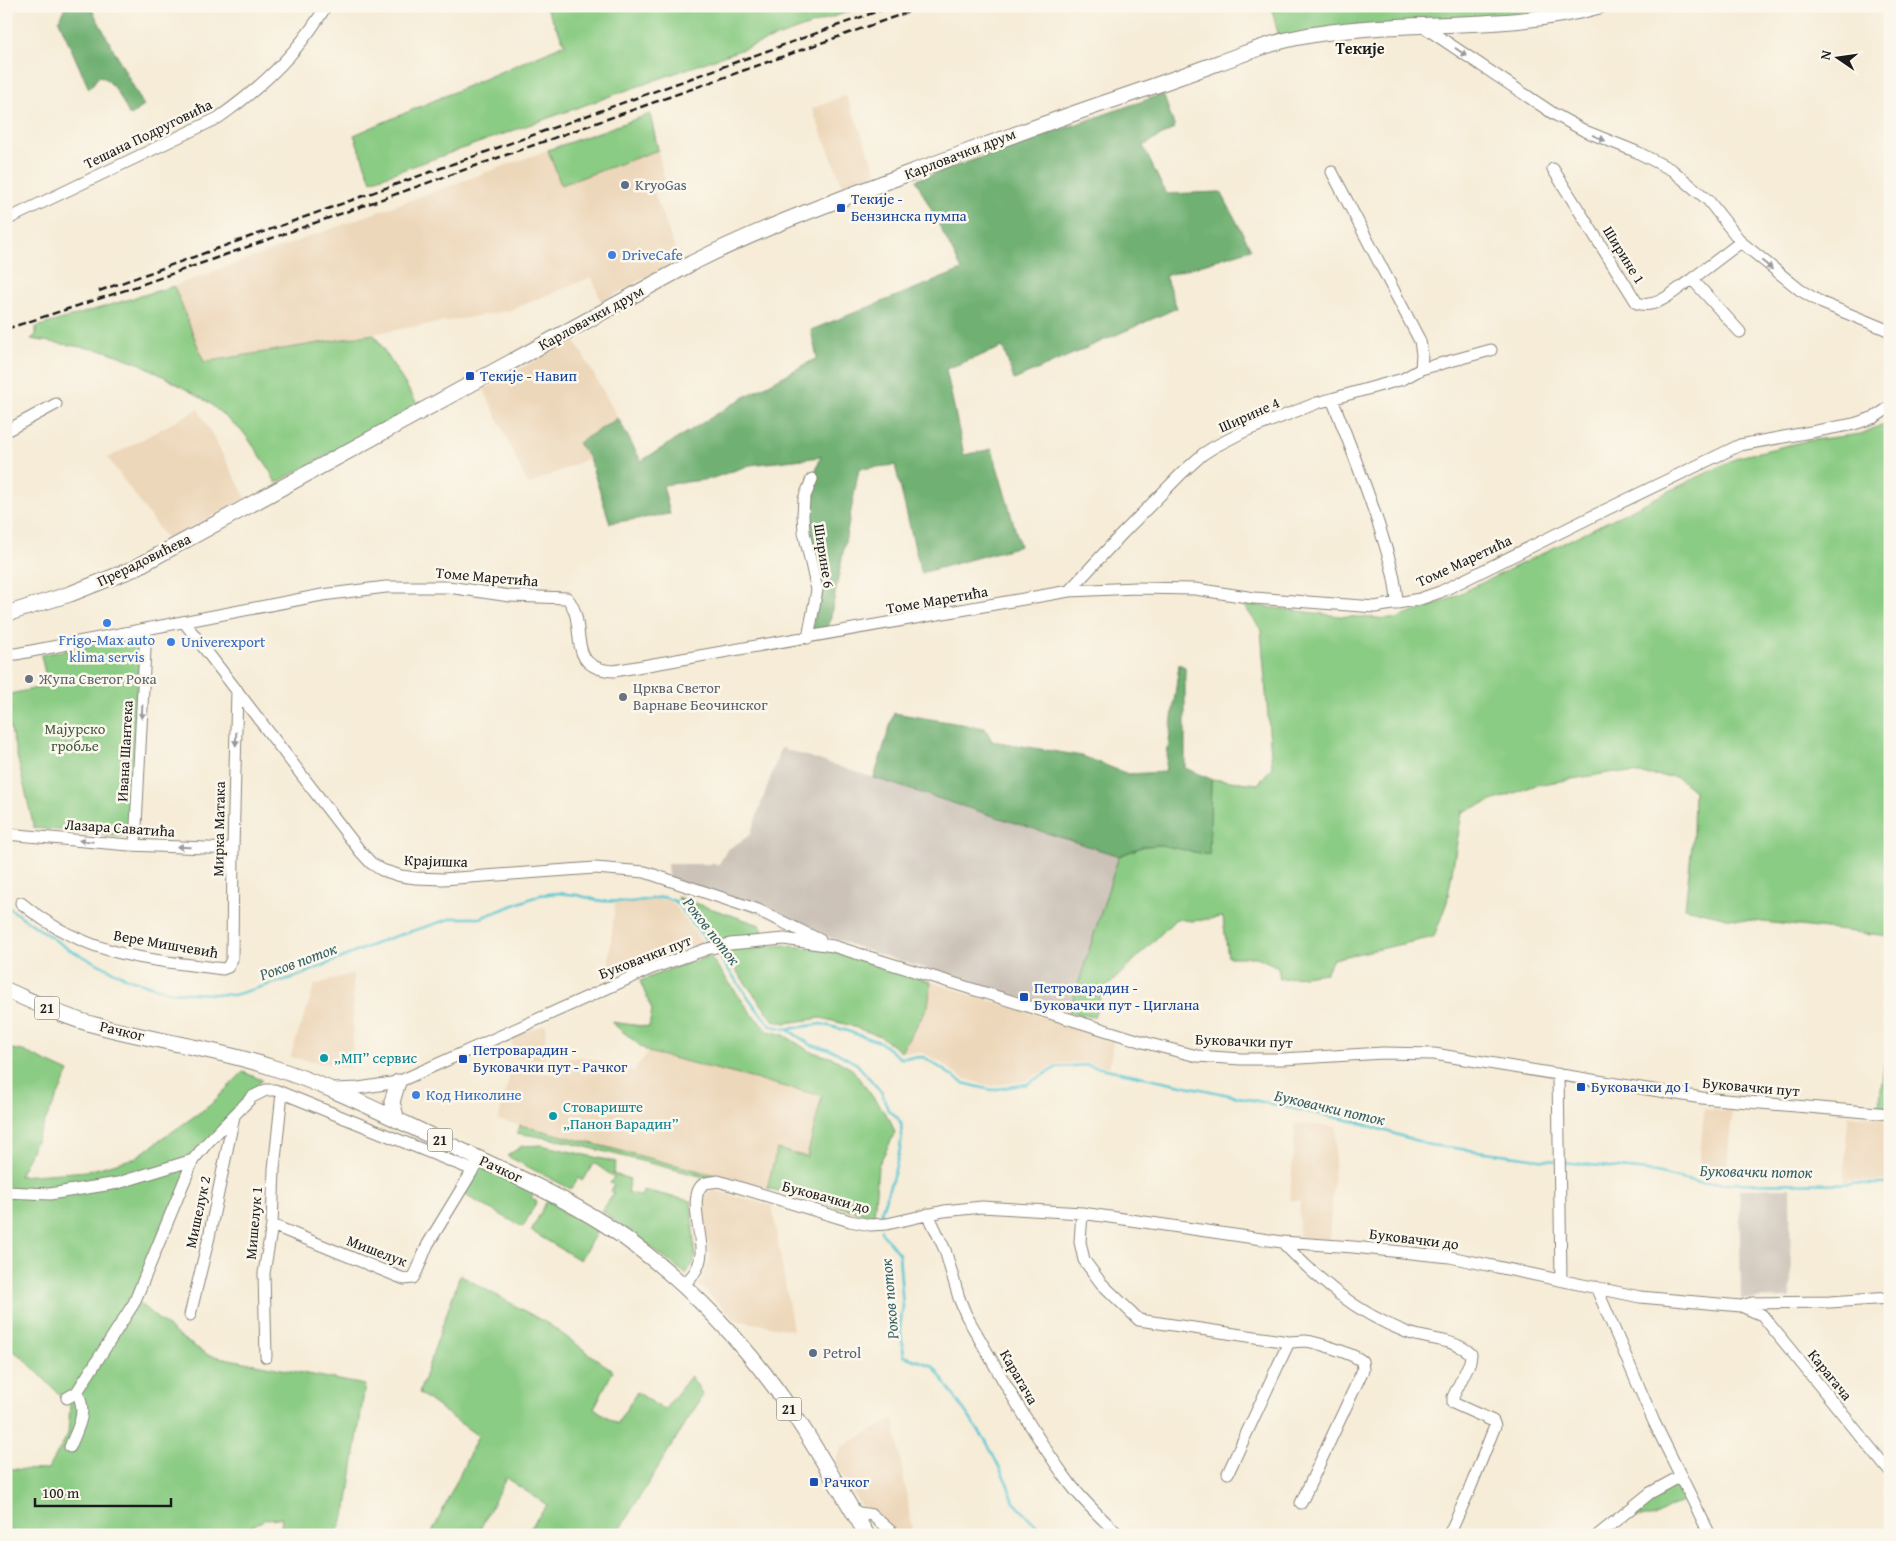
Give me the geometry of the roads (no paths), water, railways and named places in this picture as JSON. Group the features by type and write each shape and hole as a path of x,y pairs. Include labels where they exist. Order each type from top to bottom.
{"main road":[{"name":"Карловачки друм","path":"249,506 590,317 736,241 811,210 1035,126 1294,38 1334,31 1520,21 1556,17 1598,6"},
{"name":"Прерадовићева","path":"6,614 70,594 133,569 249,506"},
{"name":"Рачког","path":"6,990 50,1010 88,1023 252,1061 282,1071 397,1120 478,1165 545,1190 607,1226 640,1250 682,1286 731,1333 804,1430 867,1535"},
{"path":"397,1120 392,1102 394,1089 398,1082"}],"street":[{"name":"Тешана Подруговића","path":"6,220 192,131 225,113 253,91 282,64 301,43 326,6"},
{"path":"1421,25 1554,114 1585,131 1637,152 1672,170 1708,200 1741,242 1800,290 1822,303 1890,331"},
{"name":"Ширине 1","path":"1552,169 1637,303 1646,306 1656,304 1692,279"},
{"path":"1332,172 1420,341 1422,354 1421,369"},
{"path":"1740,332 1692,279 1741,242"},
{"name":"Ширине 4","path":"1069,592 1120,536 1203,454 1262,424 1332,399 1403,379 1421,369 1491,350"},
{"path":"1332,399 1372,504 1393,571 1397,604"},
{"path":"6,431 56,404"},
{"name":"Томе Маретића","path":"6,654 322,595 405,586 448,587 510,596 567,598 575,612 583,655 594,667 608,671 626,670 1069,592 1136,588 1195,590 1254,598 1383,606 1420,599 1440,592 1595,514 1740,445 1863,422 1890,407"},
{"name":"Ширине 6","path":"808,638 816,590 804,532 803,515 804,499 812,479"},
{"name":"Крајишка","path":"184,622 360,851 371,862 390,873 416,878 443,879 595,868 628,870 662,877 770,915 833,946"},
{"name":"Ивана Шантека","path":"135,845 146,629"},
{"name":"Мирка Матака","path":"228,967 232,959 237,690"},
{"name":"Лазара Саватића","path":"6,834 135,845 233,849"},
{"name":"Вере Мишчевић","path":"21,902 41,919 91,944 120,953 223,969 228,967"},
{"path":"767,940 772,936 775,926 770,915"},
{"name":"Буковачки пут","path":"330,1090 398,1082 652,968 712,948 767,940 801,940 833,946 1142,1042 1197,1056 1283,1059 1383,1052 1429,1053 1702,1098 1890,1114"},
{"path":"1558,1074 1561,1279"},
{"path":"70,1447 83,1412 82,1402 72,1395 134,1303 193,1160 243,1104 259,1093 275,1090 478,1165"},
{"name":"Мишелук 1","path":"266,1357 264,1273 272,1225 274,1169 282,1093"},
{"name":"Мишелук 2","path":"190,1315 209,1237 234,1115"},
{"path":"6,1192 50,1194 89,1188 118,1183 193,1160"},
{"name":"Мишелук","path":"272,1225 404,1279 413,1278 420,1267 421,1256 478,1165"},
{"name":"Буковачки до","path":"682,1286 696,1272 702,1252 697,1200 701,1187 705,1183 718,1181 850,1221 870,1225 886,1224 956,1209 982,1207 1082,1213 1282,1242 1450,1257 1640,1297 1741,1306"},
{"path":"1082,1213 1080,1242 1084,1260 1101,1283 1140,1320 1288,1342 1306,1341 1357,1357 1363,1364 1363,1370 1302,1503"},
{"name":"Карагача","path":"928,1214 945,1250 966,1315 1033,1430 1071,1486 1119,1535"},
{"path":"1282,1242 1344,1300 1407,1333 1461,1347 1470,1354 1470,1362 1453,1397 1453,1403 1493,1421 1495,1426 1449,1535"},
{"path":"1596,1287 1654,1422 1710,1535"},
{"path":"1741,1306 1752,1303 1830,1302 1890,1298"},
{"name":"Карагача","path":"1741,1306 1762,1315 1890,1472"},
{"path":"1228,1473 1288,1342"},
{"path":"1598,1535 1650,1492 1681,1476"},
{"path":"854,1512 872,1515 895,1535"}],"waterway":[{"name":"Роков поток","path":"6,906 68,949 127,978 169,992 234,995 298,976 387,939 453,918 480,918 540,895 557,893 577,895 601,901 631,902 663,897 675,901 710,945"},
{"name":"Роков поток","path":"715,951 771,1026 787,1029 811,1045 834,1051 857,1064 882,1093 888,1110 901,1123 900,1149 882,1209 881,1221"},
{"name":"Буковачки поток","path":"788,1029 821,1024 844,1030 880,1042 900,1058 924,1057 963,1083 991,1090 1027,1084 1057,1067 1087,1065 1357,1122 1430,1145 1555,1161"},
{"name":"Буковачки поток","path":"1563,1162 1647,1171 1699,1183 1890,1184"},
{"name":"Роков поток","path":"881,1229 881,1232 899,1254 903,1307 900,1326 904,1356 933,1366 986,1441 1007,1483 1014,1502 1045,1535"}],"railway":[{"path":"99,291 892,6"},
{"path":"6,329 129,289 925,6"}],"place":[{"name":"KryoGas","path":"625,185"},
{"name":"Текије - Бензинска пумпа","path":"841,208"},
{"name":"DriveCafe","path":"612,255"},
{"name":"Текије - Навип","path":"470,376"},
{"name":"Frigo-Max auto klima servis","path":"107,623"},
{"name":"Univerexport","path":"171,642"},
{"name":"Жупа Светог Рока","path":"29,679"},
{"name":"Црква Светог Варнаве Беочинског","path":"623,697"},
{"name":"Петроварадин - Буковачки пут - Циглана","path":"1024,997"},
{"name":"„МП” сервис","path":"324,1058"},
{"name":"Петроварадин - Буковачки пут - Рачког","path":"463,1059"},
{"name":"Буковачки до I","path":"1581,1087"},
{"name":"Код Николине","path":"416,1095"},
{"name":"Стовариште „Панон Варадин”","path":"553,1116"},
{"name":"Petrol","path":"813,1353"},
{"name":"Рачког","path":"814,1482"}],"district":[{"name":"Текије","path":"1360,48"}],"park label":[{"name":"Мајурско гробље","path":"75,738"}]}
